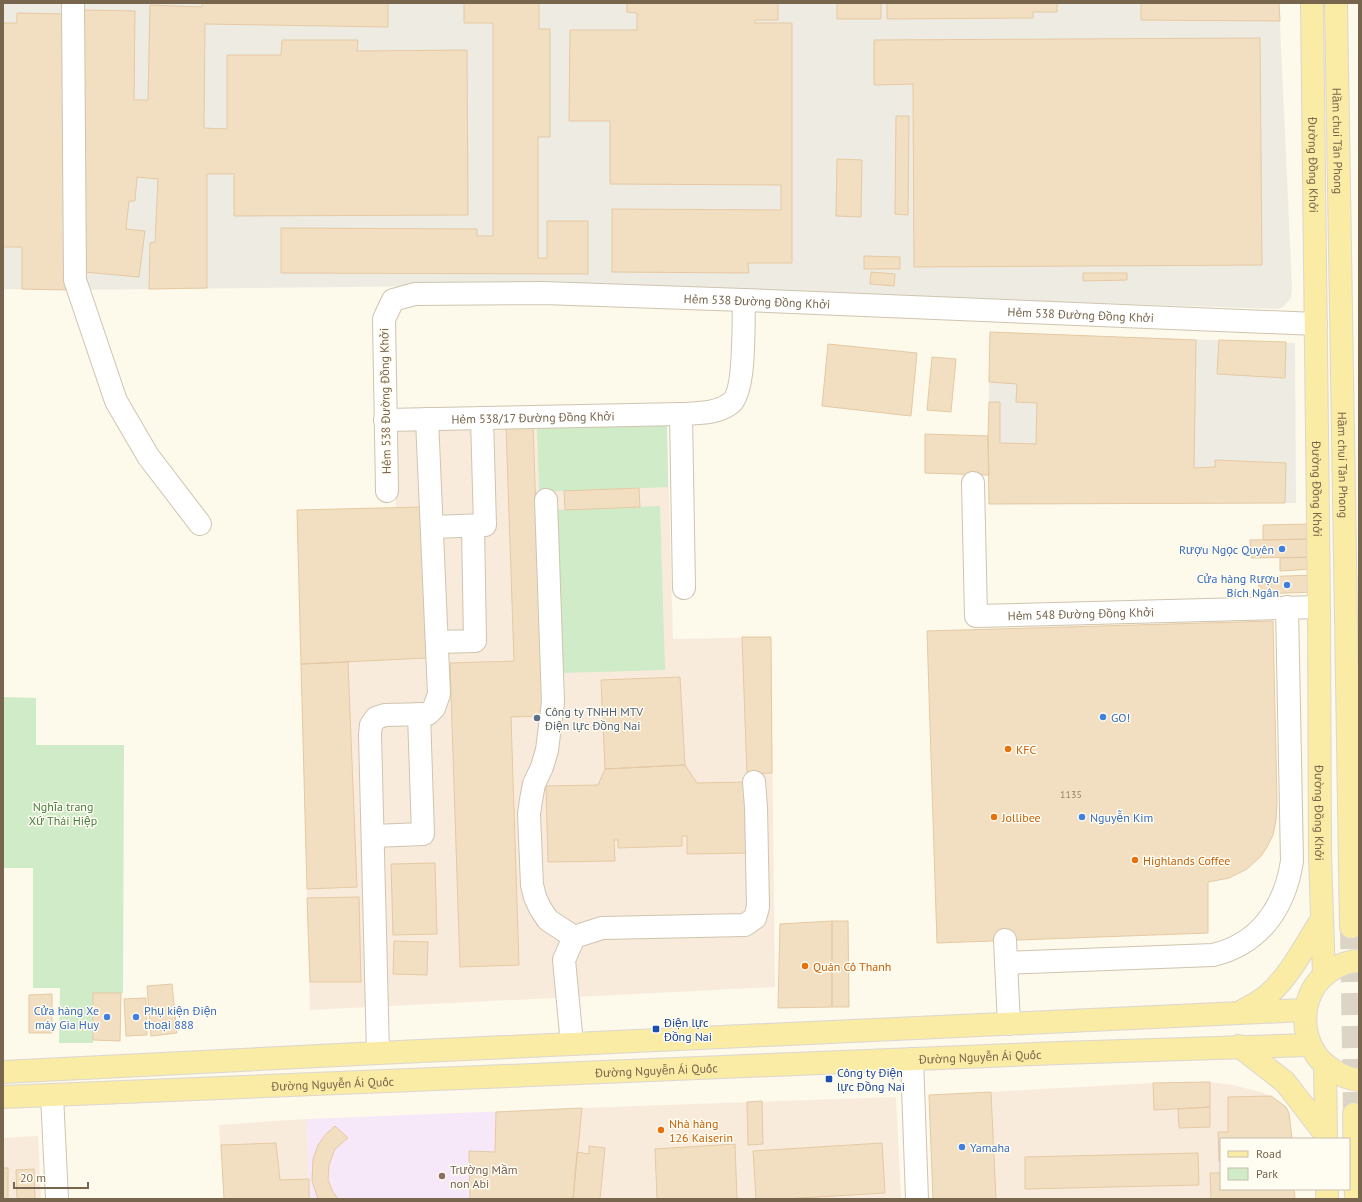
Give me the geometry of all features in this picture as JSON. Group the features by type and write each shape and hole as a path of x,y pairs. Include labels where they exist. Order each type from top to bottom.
{"main road":[{"name":"Đường Đồng Khởi","path":"1312,3 1319,607 1320,847 1324,975"},
{"name":"Hầm chui Tân Phong","path":"1336,3 1351,926"},
{"path":"1238,1014 1261,1001 1273,990 1290,968 1322,919"},
{"path":"1359,961 1340,965 1324,975 1308,998 1305,1010 1305,1024 1310,1045 1317,1057 1325,1065 1339,1074 1359,1080"},
{"path":"3,1072 1305,1010"},
{"name":"Đường Nguyễn Ái Quốc","path":"3,1097 912,1059 1239,1046 1310,1045"},
{"path":"1239,1046 1285,1082 1326,1137"},
{"path":"1325,1065 1326,1137"},
{"path":"1354,1114 1356,1199"}],"street":[{"path":"73,3 75,280 116,402 148,456 200,524"},
{"name":"Hẻm 538 Đường Đồng Khởi","path":"387,491 384,319 393,300 415,294 543,293 1316,324"},
{"name":"Hẻm 538/17 Đường Đồng Khởi","path":"386,420 680,414 715,411 732,402 739,388 742,370 744,300"},
{"path":"680,414 684,588"},
{"path":"432,527 485,525 482,418"},
{"path":"378,1053 371,725 376,718 385,715 428,714 434,708 439,694 427,419"},
{"name":"Hẻm 548 Đường Đồng Khởi","path":"973,483 976,616 1232,616 1287,608 1319,607"},
{"path":"546,500 553,702 547,750 542,767 534,784 530,800 529,814 532,885 540,908 548,920 574,937"},
{"path":"437,642 475,641 473,526"},
{"path":"1006,963 1213,955 1235,948 1260,929 1271,917 1280,903 1286,888 1292,861 1287,608"},
{"path":"373,836 423,834 419,714"},
{"path":"572,1044 564,960 574,937 602,928 745,925 755,918 758,907 754,782"},
{"path":"1005,940 1009,1024"},
{"path":"912,1059 917,1199"},
{"path":"52,1095 57,1199"}],"shaded area":[{"path":"3,3 1279,3 1292,287 1291,298 1283,307 1278,309 541,285 70,290 3,289"},
{"path":"990,332 1295,343 1296,503 989,504 988,436"},
{"name":"Công ty TNHH MTV Điện lực Đồng Nai","path":"667,425 673,639 771,637 775,987 310,1010 297,510 396,508 394,428"},
{"path":"1210,1082 1232,1085 1261,1092 1279,1101 1286,1107 1289,1113 1292,1138 1220,1138 1220,1173 1210,1173 1211,1199 996,1199 991,1092 1153,1083 1154,1110 1209,1107"},
{"path":"896,1097 901,1199 573,1199 582,1108"},
{"name":"Trường Mầm non Abi","path":"582,1108 573,1199 309,1199 307,1119"},
{"path":"307,1119 309,1199 224,1199 219,1125"},
{"path":"38,1136 41,1199 3,1199 3,1138"}],"green space":[{"path":"537,425 667,425 668,487 539,492"},
{"path":"660,506 665,670 562,673 556,510"},
{"name":"Nghĩa trang Xứ Thái Hiệp","path":"3,697 36,698 36,745 124,745 123,993 93,993 93,1043 59,1043 60,988 33,988 33,868 3,868"}],"building":[{"path":"202,3 388,3 388,27 205,24 204,128 227,129 227,55 281,55 282,40 358,40 357,51 467,50 468,215 234,216 234,174 207,174 207,288 149,289 150,243 155,242 158,179 137,177 135,201 129,201 126,229 145,231 139,277 84,272 82,10 135,11 134,100 148,100 150,5 202,7"},
{"path":"464,3 539,3 539,29 550,29 550,137 538,137 538,258 547,258 547,221 588,221 588,274 281,273 281,228 477,229 477,236 493,236 493,23 464,23"},
{"path":"627,3 778,3 778,20 755,20 755,23 792,23 792,263 748,263 749,273 612,272 612,209 781,210 781,185 610,184 610,121 569,121 570,30 637,30 637,13 627,12"},
{"path":"837,3 881,3 881,19 837,19"},
{"path":"887,3 1057,3 1057,12 1033,12 1033,18 887,19"},
{"path":"1141,3 1279,3 1280,21 1141,20"},
{"path":"17,13 65,14 70,290 22,289 22,247 3,247 3,23 17,23"},
{"path":"1260,38 1262,265 914,267 913,84 874,85 874,40"},
{"path":"896,116 909,116 908,215 895,214"},
{"path":"837,159 862,160 861,217 836,216"},
{"path":"864,256 900,257 900,269 864,269"},
{"path":"871,272 895,274 894,286 870,284"},
{"path":"1083,273 1127,273 1127,280 1083,281"},
{"path":"990,332 1196,340 1194,468 1215,467 1215,460 1286,463 1285,503 989,504 989,402 1000,402 1000,443 1036,444 1037,403 1016,402 1017,384 989,382"},
{"path":"1219,340 1286,342 1285,378 1217,374"},
{"path":"828,344 917,353 911,416 822,406"},
{"path":"932,357 956,359 951,412 927,410"},
{"path":"533,425 543,716 511,717 519,965 460,967 450,663 514,661 506,426"},
{"path":"925,434 988,436 989,475 925,473"},
{"path":"639,488 640,507 565,510 564,491"},
{"path":"422,507 427,658 301,664 297,510"},
{"path":"1313,524 1313,539 1263,540 1263,525"},
{"name":"Rượu Ngọc Quyên","path":"1313,539 1313,557 1251,558 1250,540"},
{"path":"1313,557 1313,569 1280,571 1280,558"},
{"name":"Cửa hàng Rượu Bích Ngân","path":"1315,575 1315,592 1259,594 1259,577"},
{"name":"GO!","path":"1273,621 1277,803 1273,835 1261,856 1247,869 1229,878 1208,882 1208,933 937,943 927,631"},
{"path":"742,637 771,637 772,773 747,774"},
{"path":"348,662 357,887 307,889 301,664"},
{"path":"680,677 685,765 605,769 601,680"},
{"path":"685,765 697,783 747,782 749,853 687,854 687,836 682,836 682,846 618,848 618,840 614,840 615,861 548,862 546,786 598,785 605,769"},
{"path":"435,863 437,934 393,935 391,864"},
{"path":"359,897 361,982 310,982 307,898"},
{"path":"832,921 848,921 849,1007 832,1007"},
{"path":"832,921 832,1007 778,1008 780,924"},
{"path":"394,941 428,942 427,975 393,974"},
{"path":"172,984 177,1033 151,1036 147,986"},
{"path":"93,993 121,993 120,1041 93,1040"},
{"path":"52,994 52,1033 29,1033 29,995"},
{"path":"146,998 147,1035 126,1036 124,999"},
{"path":"1210,1082 1210,1107 1154,1110 1153,1083"},
{"name":"Yamaha","path":"991,1092 996,1199 933,1199 929,1095"},
{"path":"1271,1096 1286,1107 1289,1113 1292,1138 1220,1138 1219,1161 1218,1132 1228,1132 1228,1097"},
{"path":"762,1101 763,1144 748,1145 747,1102"},
{"path":"1210,1107 1210,1127 1179,1128 1178,1109"},
{"path":"582,1108 573,1199 470,1199 469,1151 495,1152 496,1112"},
{"path":"335,1126 348,1138 335,1149 329,1165 328,1180 338,1199 318,1199 312,1181 313,1159 318,1145 326,1134"},
{"path":"276,1143 280,1180 309,1179 309,1199 224,1199 221,1145"},
{"path":"882,1143 885,1193 783,1199 756,1199 753,1151"},
{"path":"735,1144 737,1199 657,1199 655,1149"},
{"path":"589,1146 605,1148 600,1199 573,1199 577,1152 589,1154"},
{"path":"1198,1153 1199,1185 1025,1189 1025,1157"},
{"path":"3,1168 8,1168 8,1199 3,1199"},
{"path":"34,1169 35,1199 17,1199 16,1170"},
{"path":"1210,1173 1220,1173 1220,1190 1294,1190 1295,1199 1211,1199"}],"tunnel":[{"path":"1351,927 1354,1114"}],"place":[{"name":"Rượu Ngọc Quyên","path":"1282,549"},
{"name":"Cửa hàng Rượu Bích Ngân","path":"1287,585"},
{"name":"GO!","path":"1103,717"},
{"name":"Công ty TNHH MTV Điện lực Đồng Nai","path":"537,718"},
{"name":"KFC","path":"1008,749"},
{"name":"Jollibee","path":"994,817"},
{"name":"Nguyễn Kim","path":"1082,817"},
{"name":"Highlands Coffee","path":"1135,860"},
{"name":"Quán Cô Thanh","path":"805,966"},
{"name":"Cửa hàng Xe máy Gia Huy","path":"107,1017"},
{"name":"Phụ kiện Điện thoại 888","path":"136,1017"},
{"name":"Điện lực Đồng Nai","path":"656,1029"},
{"name":"Công ty Điện lực Đồng Nai","path":"829,1079"},
{"name":"Nhà hàng 126 Kaiserin","path":"661,1130"},
{"name":"Yamaha","path":"962,1147"},
{"name":"Trường Mầm non Abi","path":"442,1176"}]}
